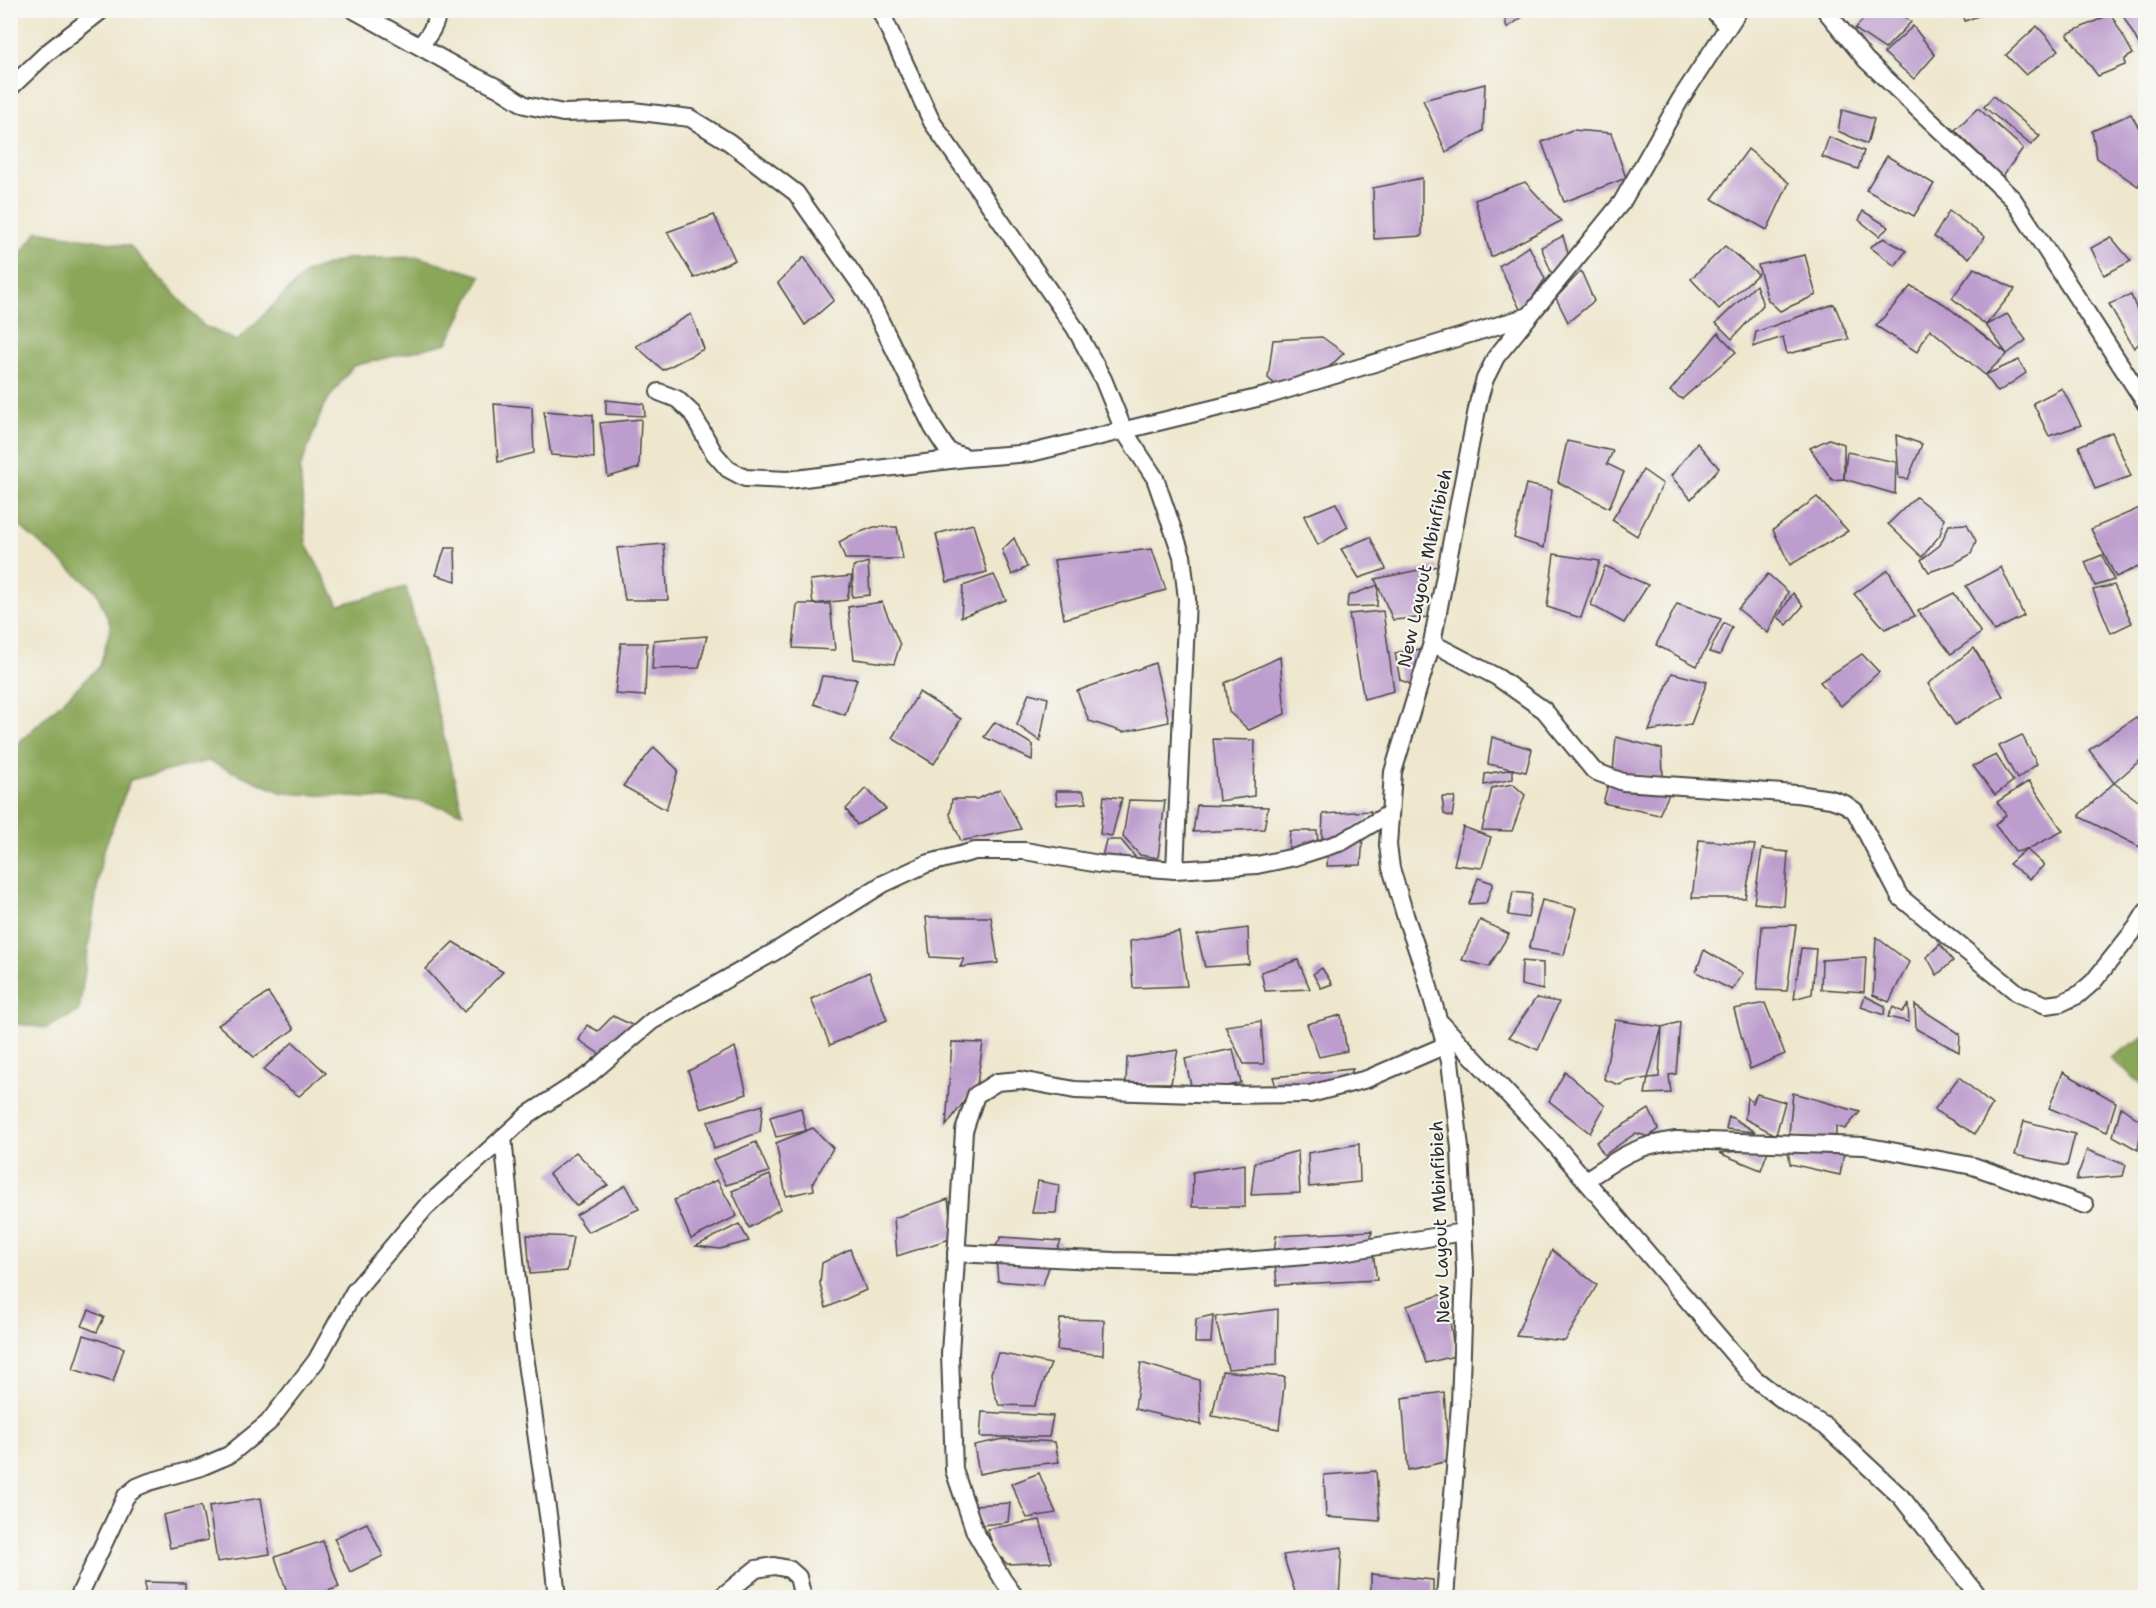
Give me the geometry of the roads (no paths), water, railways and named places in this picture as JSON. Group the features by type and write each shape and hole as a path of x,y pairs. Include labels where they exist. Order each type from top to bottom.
{"street":[{"path":"10,88 48,52 102,10"},
{"path":"354,10 525,105 563,112 633,111 690,118 729,142 796,193 867,294 918,402 943,444 948,451 966,458"},
{"path":"420,46 430,35 437,10"},
{"path":"880,10 932,122 1075,328 1103,379 1124,431 1155,478 1182,556 1187,599 1175,870"},
{"path":"1713,10 1727,27"},
{"name":"New Layout Mbinfibieh","path":"1445,1598 1460,1404 1464,1271 1460,1148 1450,1061 1391,868 1388,845 1393,772 1432,643 1479,399 1485,379 1496,357 1622,202 1680,100 1740,10"},
{"path":"1826,10 1866,60 2013,199 2145,404"},
{"path":"659,392 677,399 692,413 714,453 728,469 745,478 788,480 966,458 1031,453 1269,395 1529,316"},
{"path":"1432,643 1497,677 1544,710 1594,771 1623,782 1797,794 1831,799 1845,804 1855,811 1900,897 2019,994 2046,1005 2061,1003 2078,995 2093,982 2136,928 2145,912"},
{"path":"78,1598 126,1496 143,1484 201,1467 229,1455 268,1423 316,1361 354,1292 425,1208 529,1114 589,1075 652,1021 776,951 883,884 926,864 975,851 1025,851 1099,864 1175,870 1257,865 1295,857 1342,842 1390,813"},
{"path":"1439,1020 1551,1140 1754,1378 1788,1404 1824,1426 1902,1498 1980,1598"},
{"path":"1016,1598 975,1532 954,1470 950,1354 964,1131 976,1095 997,1082 1020,1080 1075,1090 1225,1095 1310,1094 1367,1079 1446,1045"},
{"path":"503,1137 523,1342 549,1522 557,1598"},
{"path":"1586,1180 1627,1152 1654,1143 1676,1140 1864,1146 1973,1166 2085,1204"},
{"path":"956,1253 1114,1262 1218,1263 1330,1254 1463,1232"},
{"path":"720,1598 756,1569 774,1566 789,1569 798,1577 803,1598"}]}
